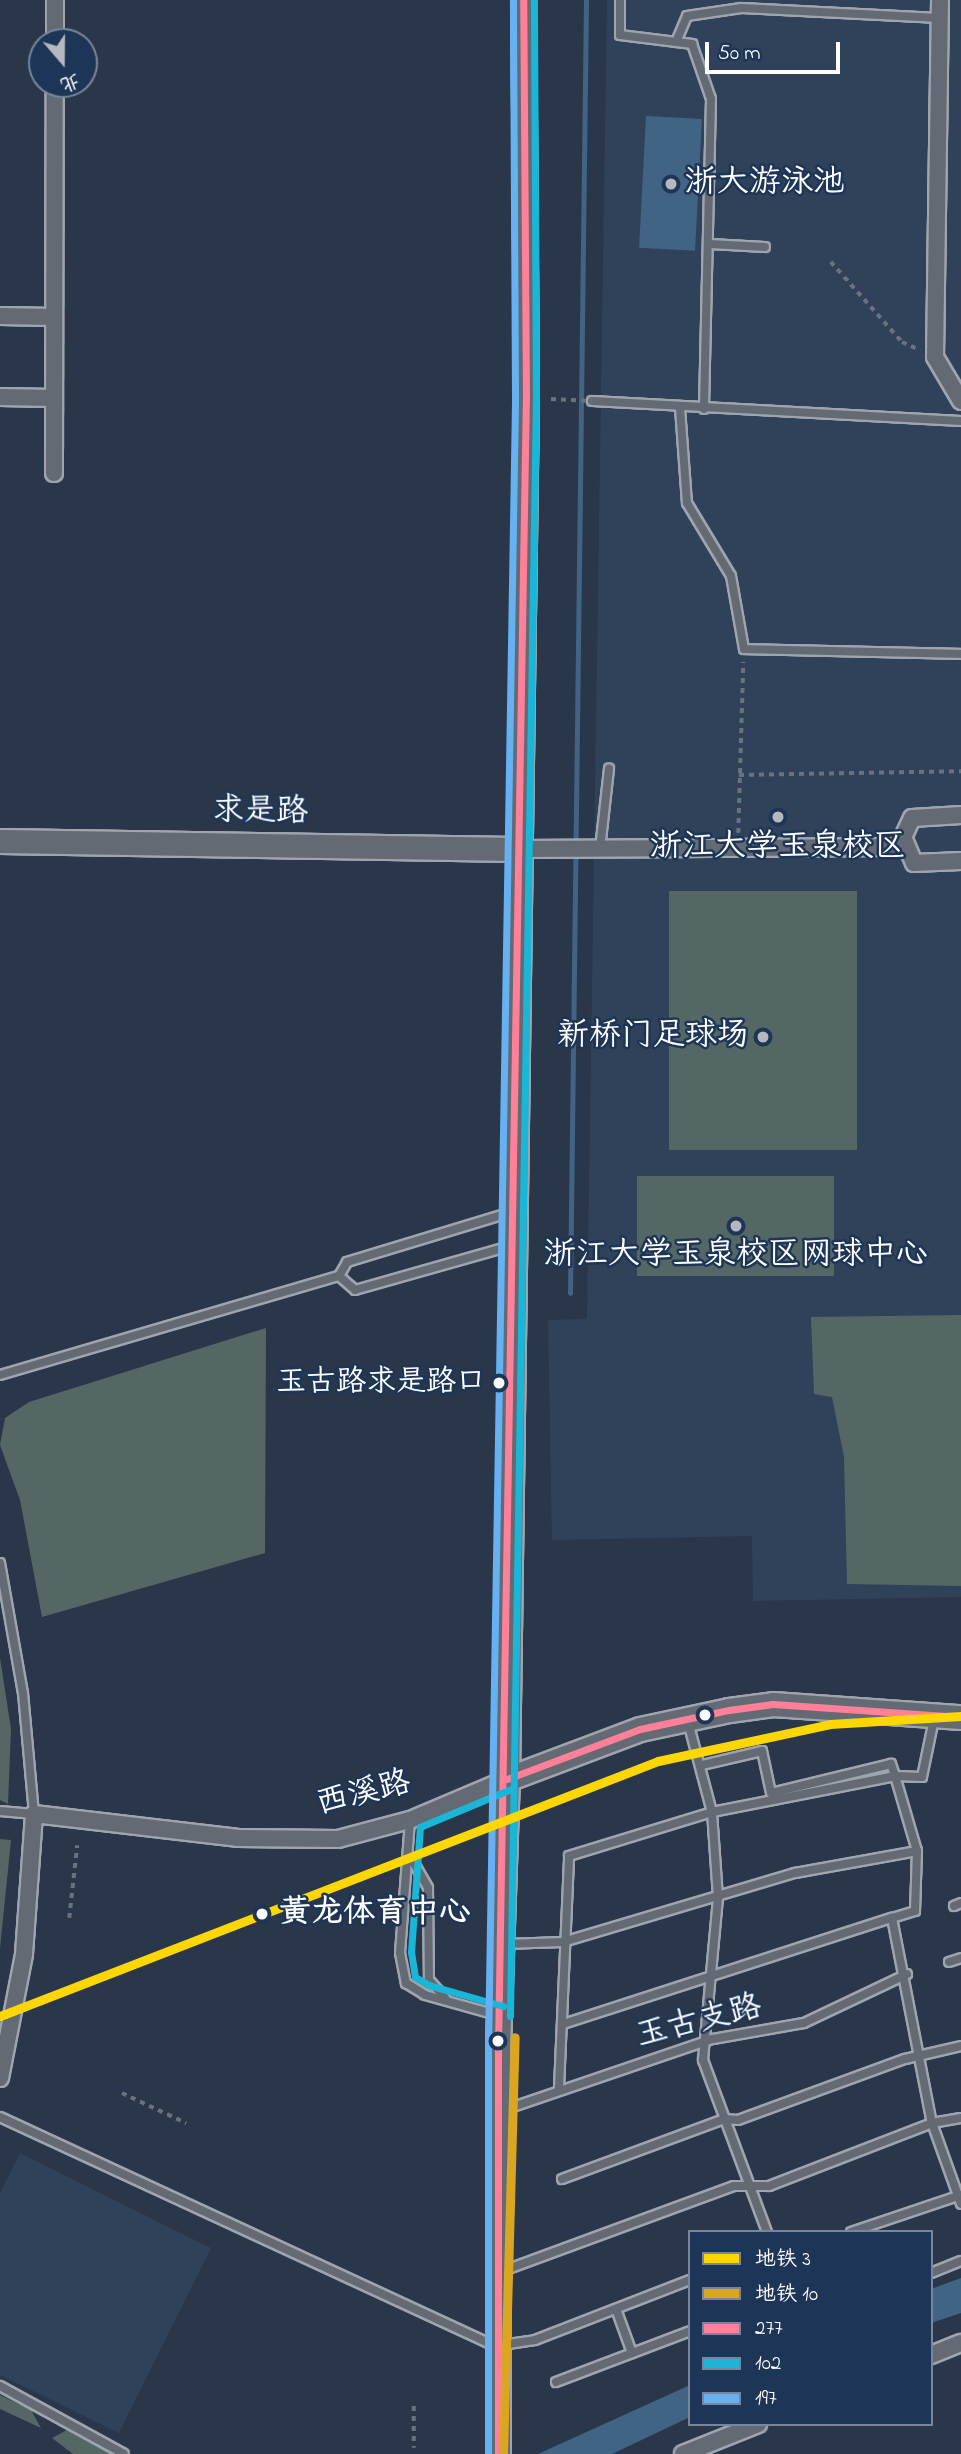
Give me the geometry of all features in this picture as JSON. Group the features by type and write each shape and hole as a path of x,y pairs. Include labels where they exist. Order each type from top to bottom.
{"main road":[{"path":"498,2454 495,2346 500,2016 508,1779 512,1212 519,849 523,0"},
{"name":"求是路","path":"0,841 519,849"},
{"name":"西溪路","path":"508,1779 569,1753 687,1717 773,1704 935,1712 961,1717"}],"street":[{"path":"55,0 55,28"},
{"path":"940,0 935,357 961,401"},
{"path":"54,473 55,98"},
{"path":"0,316 54,317"},
{"path":"0,397 54,398"},
{"path":"961,815 912,818 904,842 914,863 961,861"},
{"path":"622,848 738,840 904,842"},
{"path":"519,849 904,842"},
{"name":"西溪路","path":"34,1814 304,1841 410,1819 508,1779"},
{"path":"0,2078 24,1954 34,1814"},
{"path":"933,2354 961,2343"},
{"path":"683,2454 753,2426"}],"lane":[{"path":"620,0 620,35 692,44 712,99 704,409"},
{"path":"676,42 687,16 741,8 940,18"},
{"path":"710,244 765,247"},
{"path":"592,401 680,408 961,421"},
{"path":"680,408 687,503 731,576 744,649 961,654"},
{"path":"594,849 609,769"},
{"path":"0,1375 339,1276 347,1262 512,1212"},
{"path":"339,1276 355,1290 512,1246"},
{"path":"0,1563 23,1693 34,1814 0,1811"},
{"path":"559,2088 563,2024 563,1942 569,1856 712,1812 895,1776 922,1776 935,1712"},
{"path":"687,1717 702,1765 712,1812 718,1898 713,1975 703,2060 766,2230"},
{"path":"563,2024 915,1911 917,1851 891,1763 771,1793 762,1751 702,1765"},
{"path":"410,1819 403,1973 425,1995 500,2016"},
{"path":"503,1944 563,1942 795,1873 917,1851"},
{"path":"410,1856 428,1888 429,1980 453,2004"},
{"path":"858,2230 960,2198 932,2123 907,1974 892,1919"},
{"path":"949,1962 961,1958"},
{"name":"玉古支路","path":"500,2111 559,2088 704,2042 804,2023 907,1974"},
{"path":"562,2179 724,2119 738,2120 961,2046"},
{"path":"0,2117 495,2346 535,2340 688,2281"},
{"path":"497,2273 749,2185 769,2186 932,2123 961,2118"},
{"path":"933,2272 961,2261"},
{"path":"616,2309 632,2353"},
{"path":"556,2382 688,2332"},
{"path":"0,2386 124,2454"}],"path":[{"path":"831,262 902,342 935,357"},
{"path":"551,399 592,401"},
{"path":"738,840 744,649"},
{"path":"739,775 961,771"},
{"path":"69,1918 77,1845"},
{"path":"122,2093 186,2123"},
{"path":"414,2406 414,2448"}],"shaded area":[{"name":"浙江大学玉泉校区","path":"607,0 961,0 961,1597 753,1601 752,1536 552,1540 548,1320 587,1319"},
{"name":"浙大游泳池","path":"646,116 702,119 695,251 639,248"},
{"name":"新桥门足球场","path":"669,891 857,891 857,1150 669,1150"},
{"name":"浙江大学玉泉校区网球中心","path":"637,1176 834,1176 834,1276 637,1276"},
{"path":"961,1315 961,1586 847,1584 844,1457 832,1397 814,1394 811,1317"},
{"path":"266,1328 265,1553 42,1617 20,1500 0,1445 5,1418 29,1402"},
{"path":"0,1658 11,1729 8,1804 0,1800"},
{"path":"0,1839 11,1840 0,1948"},
{"path":"20,2153 211,2248 119,2433 0,2375 0,2193"},
{"path":"961,2278 961,2313 933,2322 933,2288"},
{"path":"688,2386 688,2418 612,2454 538,2454"},
{"path":"0,2395 31,2410 41,2428 0,2409"},
{"path":"67,2430 111,2454 73,2454 52,2438"}],"waterway":[{"path":"570,1293 586,0"}],"metro line":[{"name":"3","path":"0,2016 658,1761 830,1724 961,1716"},
{"name":"10","path":"503,2454 515,2037"}],"transit line":[{"name":"197","path":"488,2454 488,2047 515,398 513,0"},
{"name":"277","path":"498,2454 498,2047 526,398 523,0"},
{"name":"102","path":"510,2016 536,398 534,0"},
{"name":"277","path":"507,1779 640,1729 729,1710 773,1704 961,1717"},
{"name":"102","path":"503,2006 429,1985 415,1977 411,1952 420,1827 511,1789"}],"place":[{"name":"浙大游泳池","path":"671,184"},
{"name":"浙江大学玉泉校区","path":"778,817"},
{"name":"新桥门足球场","path":"763,1037"},
{"name":"浙江大学玉泉校区网球中心","path":"736,1226"},
{"name":"玉古路求是路口","path":"499,1383"},
{"name":"黄龙体育中心","path":"262,1914"}]}
